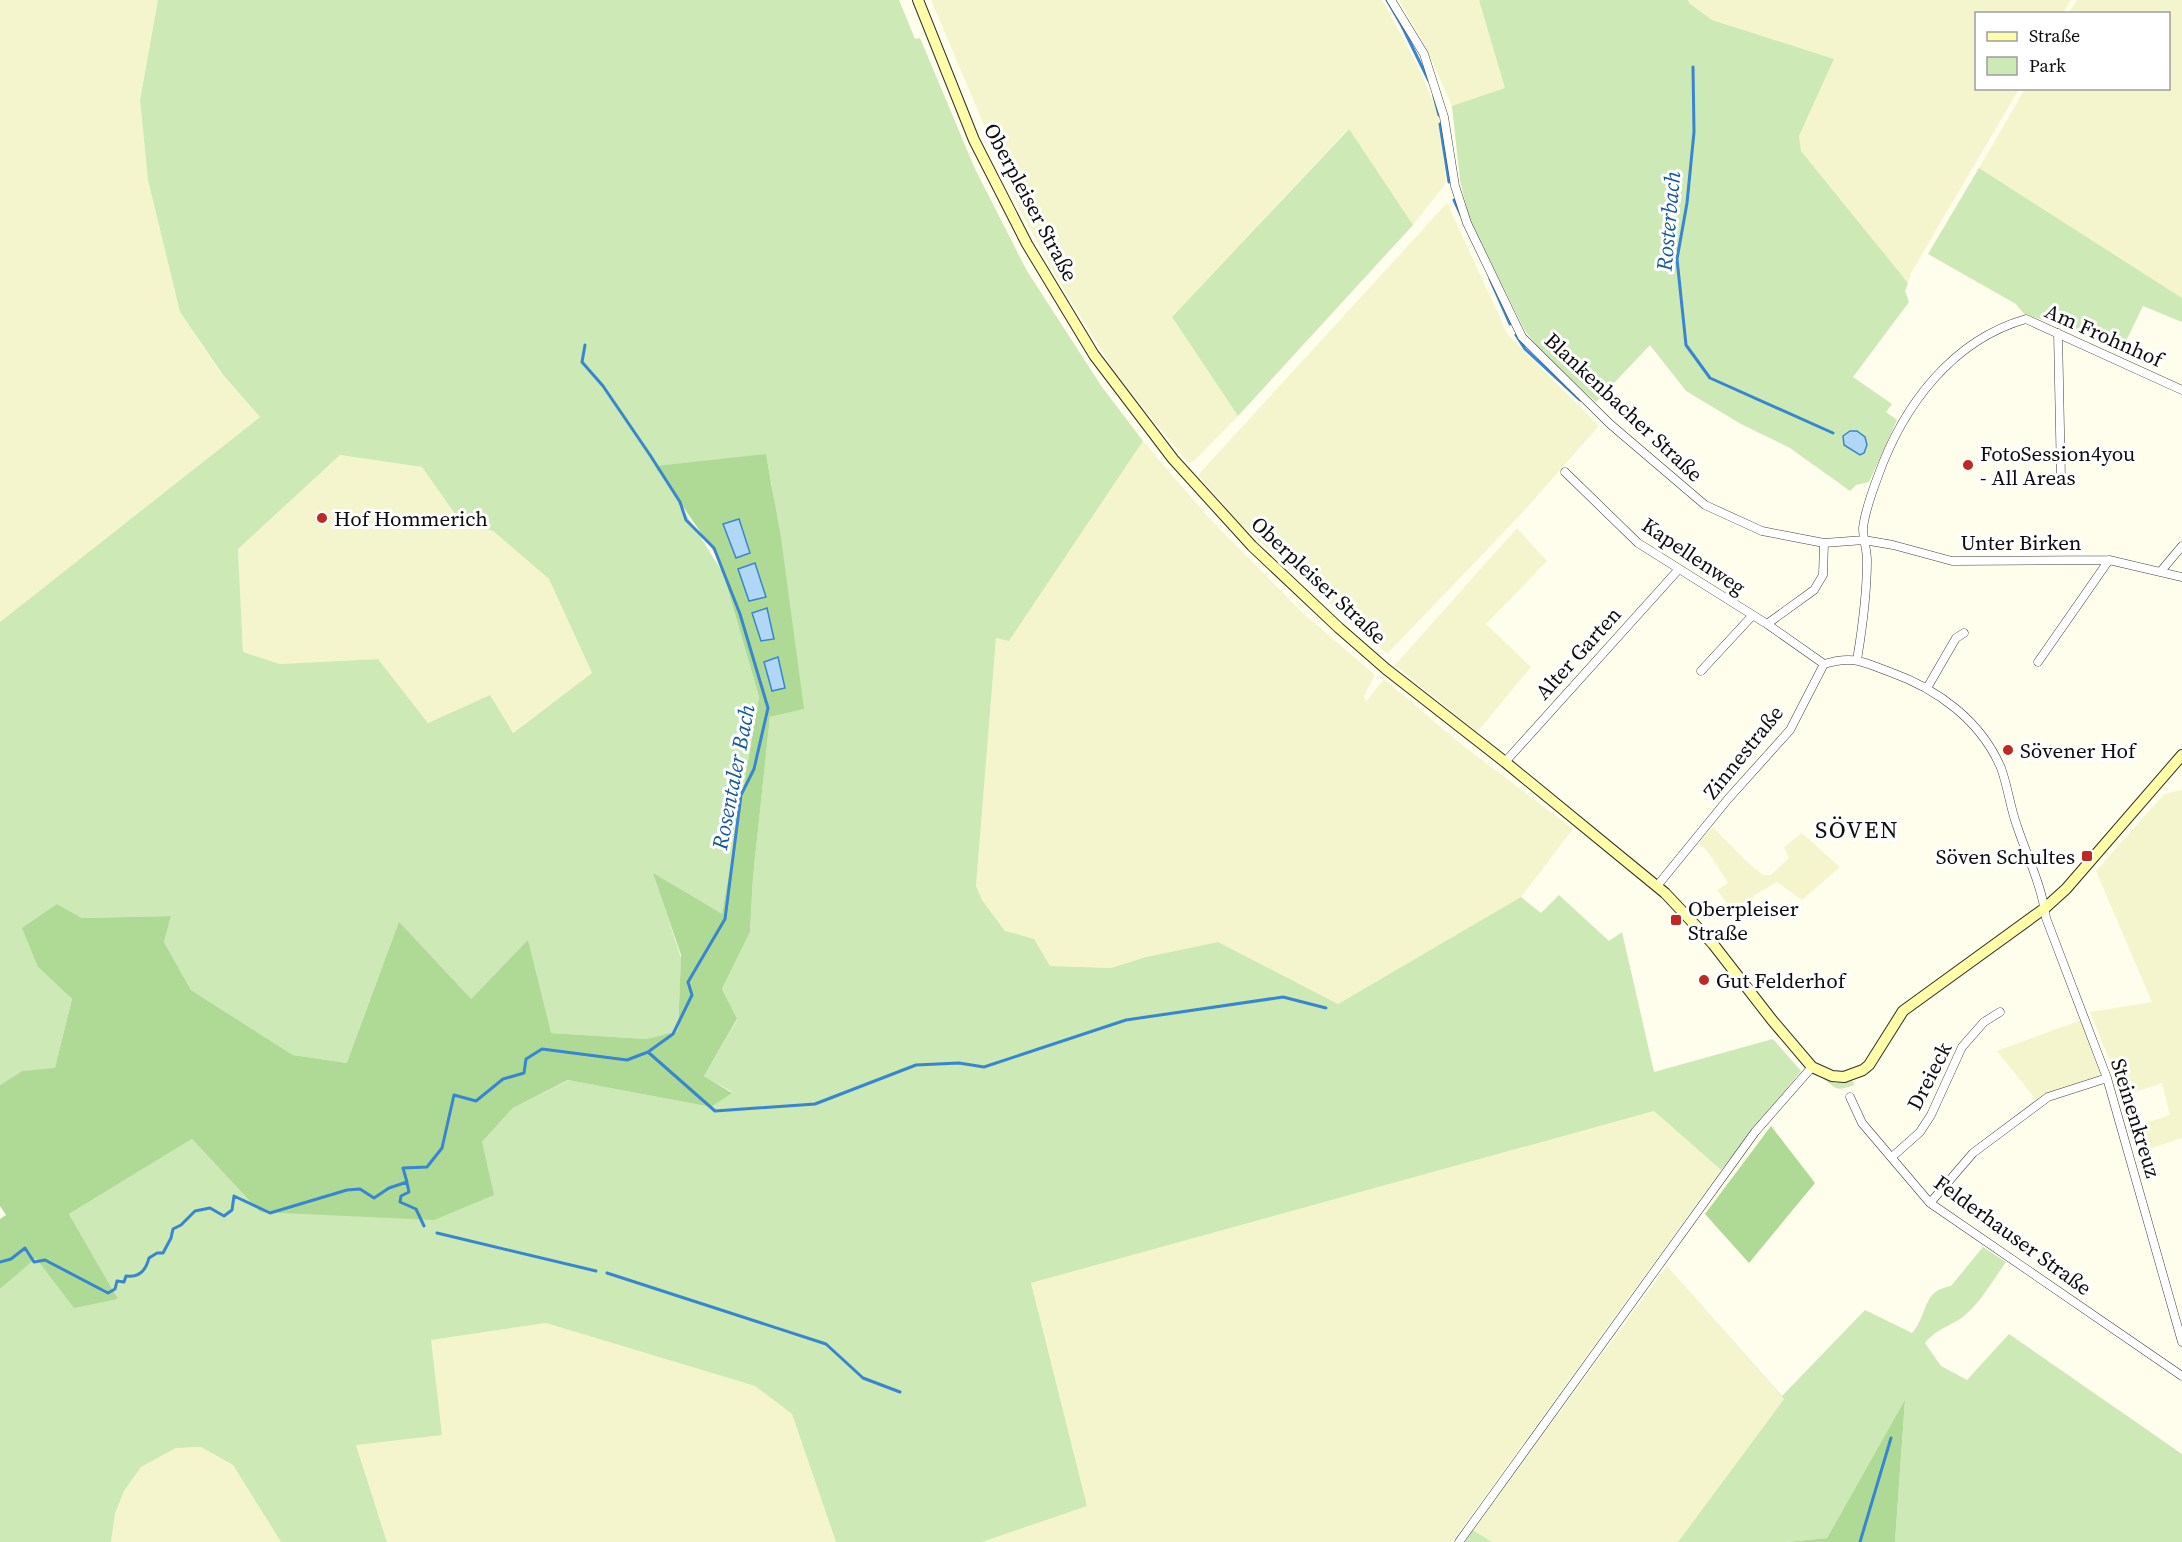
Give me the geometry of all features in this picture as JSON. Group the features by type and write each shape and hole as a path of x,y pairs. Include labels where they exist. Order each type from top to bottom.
{"main road":[{"name":"Oberpleiser Straße","path":"918,0 974,140 1027,244 1094,355 1173,459 1296,590 1386,669 1657,885 1713,944 1812,1067"},
{"path":"1812,1067 1832,1076 1844,1077 1863,1070 1869,1065 1903,1011 2045,908 2066,889 2182,755"},
{"path":"2171,767 2182,773"}],"street":[{"name":"Blankenbacher Straße","path":"1391,0 1424,54 1444,117 1455,186 1467,223 1522,337 1610,424 1705,505 1762,531 1824,543 1864,540"},
{"name":"Am Frohnhof","path":"1857,660 1867,560 1863,527 1874,488 1888,449 1911,406 1943,368 2003,326 2026,320 2182,390"},
{"path":"2058,333 2061,477"},
{"name":"Kapellenweg","path":"1565,472 1638,543 1767,624 1824,664"},
{"name":"Unter Birken","path":"1864,540 1893,544 1952,561 2109,560 2182,577"},
{"path":"1767,624 1814,590 1822,575 1824,543"},
{"path":"2162,572 2182,546"},
{"name":"Unter Birken","path":"2038,662 2109,560"},
{"name":"Alter Garten","path":"1505,762 1679,569"},
{"name":"Kapellenweg","path":"1701,671 1752,616"},
{"path":"1928,688 1956,638 1964,633"},
{"path":"1824,664 1841,659 1857,660 1928,688 1959,711 1982,734 2002,771 2013,814 2045,908"},
{"name":"Zinnestraße","path":"1657,885 1728,799 1790,730 1824,664"},
{"name":"Steinenkreuz","path":"2045,908 2046,918 2107,1078 2178,1312 2182,1342"},
{"name":"Dreieck","path":"1892,1158 1920,1132 1931,1115 1962,1047 1984,1022 2000,1012"},
{"path":"1459,1542 1755,1132 1812,1067"},
{"path":"1930,1203 1973,1153 2048,1097 2107,1078"},
{"name":"Felderhauser Straße","path":"1850,1097 1862,1123 1930,1203 2182,1376"}],"green space":[{"path":"0,0 158,0 140,100 148,180 180,312 222,375 260,417 0,622"},
{"path":"158,0 899,0 915,39 920,38 975,169 1027,271 1102,387 1143,441 1009,641 996,638 976,886 982,900 1005,931 1034,939 1050,966 1111,968 1146,957 1218,942 1338,1004 1521,897 1541,913 1559,895 1609,941 1622,932 1654,1072 1773,1039 1801,1071 1721,1170 1654,1111 1031,1283 1087,1506 982,1542 836,1542 792,1414 755,1386 546,1323 431,1340 442,1435 356,1445 387,1542 281,1542 233,1465 201,1447 176,1448 141,1467 124,1491 115,1514 111,1542 0,1542 0,1289 36,1257 74,1307 118,1299 69,1214 192,1139 260,1212 482,1142 513,1108 569,1080 711,1107 732,1092 704,1076 737,1020 722,989 750,932 753,877 770,717 803,709 766,455 656,466 723,573 759,697 722,915 654,874 681,958 678,1031 646,1039 550,1033 528,941 471,999 347,1063 293,1055 191,990 164,942 171,916 82,918 57,904 38,967 72,999 55,1069 22,1071 0,1085 0,622 260,417 223,375 180,312 148,180 140,100","holes":["340,455 422,467 460,521 493,531 549,579 592,673 513,733 490,695 428,723 378,659 280,664 243,652 238,549"]},
{"path":"931,0 1382,0 1417,64 1439,115 1446,183 1413,225 1348,129 1172,317 1238,416 1194,461 1188,463 1116,374 1055,275 1020,210"},
{"path":"1399,0 1479,0 1506,88 1452,106 1427,50"},
{"path":"1479,0 1688,0 1712,20 1834,59 1799,136 1801,151 1908,283 1905,291 1909,302 1853,377 1892,404 1886,412 1897,420 1869,482 1856,485 1850,491 1790,448 1741,424 1686,391 1650,345 1596,402 1548,359 1525,331 1469,218 1460,180 1452,106 1505,88"},
{"path":"1688,0 2071,0 2064,12 1975,12 1975,90 2018,90 1911,273 1908,283 1801,151 1799,136 1834,59 1712,20"},
{"path":"2077,0 2182,0 2182,298 1979,168 2024,90 2170,90 2170,12 2070,12"},
{"path":"1349,129 1413,225 1238,416 1172,317"},
{"path":"1979,168 2182,298 2182,322 2143,306 2122,349 2078,331 2024,314 2016,304 1928,254"},
{"path":"1447,203 1508,335 1599,426 1522,513 1387,654 1239,523 1198,475"},
{"path":"1143,441 1208,517 1302,612 1375,675 1364,696 1366,702 1384,679 1461,744 1573,829 1521,897 1338,1004 1218,942 1146,957 1111,968 1050,966 1034,940 1005,931 982,900 976,886 996,637 1009,641"},
{"path":"766,454 781,538 804,709 770,717 753,877 750,932 722,989 737,1019 704,1076 732,1093 711,1107 568,1080 513,1108 482,1142 494,1195 434,1220 260,1212 192,1139 69,1214 118,1299 74,1308 36,1258 0,1289 0,1219 6,1215 0,1206 0,1085 22,1071 55,1068 72,999 38,967 22,928 57,904 82,918 171,916 164,942 191,990 293,1055 347,1063 399,922 471,999 528,940 551,1033 646,1039 678,1031 681,955 653,873 722,914 759,697 719,559 655,466"},
{"path":"340,455 422,467 460,521 493,531 549,579 592,673 512,733 490,695 428,723 378,659 280,664 243,652 238,549"},
{"path":"1517,528 1547,561 1486,624 1531,667 1477,732 1395,665"},
{"path":"2182,790 2182,1138 2137,1153 2130,1128 2170,1115 2162,1083 2120,1097 2109,1059 2090,1012 2152,1002 2096,871 2165,794"},
{"path":"1713,827 1763,875 1771,875 1789,858 1784,847 1802,833 1840,867 1802,900 1777,882 1753,896 1754,898 1734,913 1717,890 1728,883 1699,842"},
{"path":"2081,1020 2100,1072 2098,1077 2045,1095 2037,1101 1997,1051"},
{"path":"1822,1078 1837,1083 1853,1081 1854,1085 1837,1088"},
{"path":"1654,1111 1721,1170 1452,1542 982,1542 1087,1506 1031,1283"},
{"path":"1771,1126 1815,1183 1749,1263 1705,1214"},
{"path":"1983,1247 2006,1262 1970,1310 1959,1320 1934,1334 1925,1343 1941,1366 1967,1380 2009,1334 2182,1454 2182,1542 1895,1542 1905,1401 1827,1538 1785,1542 1678,1542 1784,1399 1667,1266 1782,1396 1865,1310 1912,1333 1930,1298 1941,1289 1951,1286"},
{"path":"1667,1266 1784,1399 1678,1542 1492,1542 1473,1530"},
{"path":"546,1323 755,1386 792,1414 836,1542 387,1542 356,1444 442,1435 430,1340"},
{"path":"1905,1400 1895,1542 1786,1542 1827,1538"},
{"path":"201,1447 233,1465 281,1542 111,1542 115,1515 124,1491 141,1467 176,1448"},
{"path":"1473,1530 1492,1542 1465,1542"}],"water":[{"path":"1850,431 1857,431 1865,437 1867,445 1864,453 1860,455 1844,445 1843,436"},
{"path":"739,519 750,553 736,558 723,524"},
{"path":"755,563 766,597 749,601 738,569"},
{"path":"767,608 774,639 761,641 752,613"},
{"path":"778,657 785,688 772,691 764,662"}],"waterway":[{"path":"1387,0 1429,81"},
{"name":"Rosterbach","path":"1693,67 1694,132 1687,203 1677,259 1686,345 1710,378 1833,433"},
{"path":"1434,96 1439,115"},
{"path":"1440,124 1449,182"},
{"path":"1454,200 1461,215"},
{"path":"1490,279 1510,324"},
{"path":"1516,335 1525,349 1580,400"},
{"name":"Rosentaler Bach","path":"0,1262 11,1259 25,1248 34,1262 45,1260 108,1293 115,1289 117,1281 124,1282 126,1276 138,1274 144,1269 149,1258 157,1253 163,1253 173,1229 181,1225 195,1211 210,1208 224,1216 232,1210 234,1196 270,1213 347,1190 360,1189 374,1198 389,1188 407,1182 403,1168 427,1167 442,1148 454,1095 476,1101 503,1079 524,1073 526,1059 542,1049 627,1060 648,1052 673,1034 692,995 688,982 725,919 741,795 754,769 768,708 740,614 714,548 686,520 680,502 650,455 603,386 582,362 585,345"},
{"path":"648,1052 715,1111 815,1104 916,1065 959,1063 984,1067 1126,1020 1283,997 1326,1008"},
{"path":"407,1183 409,1192 401,1196 400,1202 416,1209 424,1226"},
{"path":"437,1233 596,1271"},
{"path":"607,1273 826,1344 863,1378 900,1392"},
{"path":"1860,1542 1891,1438"}],"place":[{"name":"FotoSession4you - All Areas","path":"1968,465"},
{"name":"Hof Hommerich","path":"322,518"},
{"name":"Sövener Hof","path":"2008,750"},
{"name":"Söven Schultes","path":"2087,856"},
{"name":"Oberpleiser Straße","path":"1676,920"},
{"name":"Gut Felderhof","path":"1704,980"}],"district":[{"name":"SÖVEN","path":"1857,829"}]}
